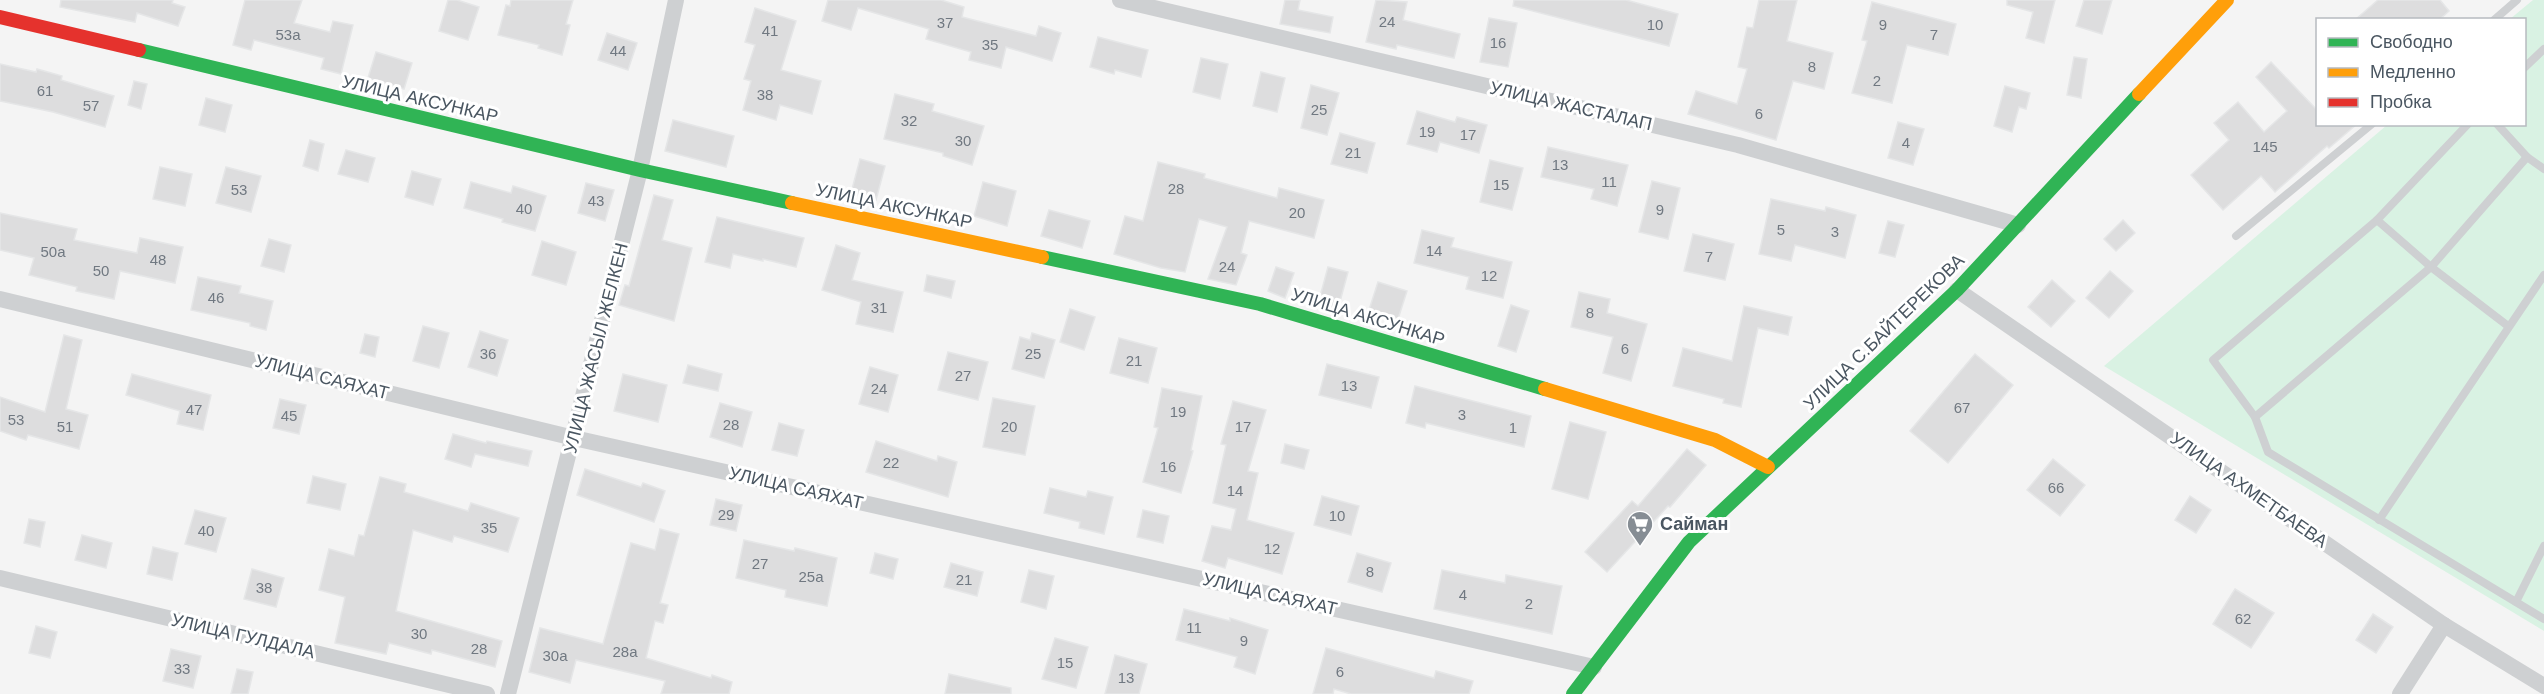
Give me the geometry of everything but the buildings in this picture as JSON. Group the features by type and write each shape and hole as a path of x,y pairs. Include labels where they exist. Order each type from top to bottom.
{"street":[{"name":"УЛИЦА ЖАСЫЛ ЖЕЛКЕН","path":"508,694 640,170 676,0"},
{"name":"УЛИЦА ЖАСТАЛАП","path":"1120,0 1738,146 2018,225"},
{"name":"УЛИЦА С.БАЙТЕРЕКОВА","path":"1573,694 1689,542 1957,290 2227,0"},
{"name":"УЛИЦА АКСУНКАР","path":"0,17 640,170 1260,304 1714,440 1768,467"},
{"name":"УЛИЦА АХМЕТБАЕВА","path":"1957,290 2444,625 2544,686"},
{"name":"УЛИЦА САЯХАТ","path":"0,299 574,438 1594,667"},
{"name":"УЛИЦА ГУЛДАЛА","path":"0,578 487,694"},
{"path":"2400,694 2444,625"}],"lane":[{"path":"2496,18 2517,0"},
{"path":"2526,66 2544,49"},
{"path":"2236,236 2370,126"},
{"path":"2466,126 2377,220 2213,360 2255,417 2268,452 2544,619"},
{"path":"2499,126 2528,157 2544,169"},
{"path":"2255,417 2431,267 2528,157"},
{"path":"2377,220 2431,267 2508,326"},
{"path":"2379,520 2544,275"},
{"path":"2516,602 2544,546"}],"green space":[{"path":"2533,0 2544,0 2544,631 2104,366 2386,126 2526,126 2526,18 2511,18"}],"traffic: fast":[{"path":"139,50 640,170 792,203"},
{"path":"1573,694 1689,542 1957,290 2139,94"},
{"path":"1042,257 1260,304 1545,389"}],"traffic: slow":[{"path":"2139,94 2227,0"},
{"path":"792,203 1042,257"},
{"path":"1545,389 1715,440 1768,467"}],"traffic: jam":[{"path":"0,17 139,50"}],"place":[{"name":"Сайман","path":"1640,547"}]}
